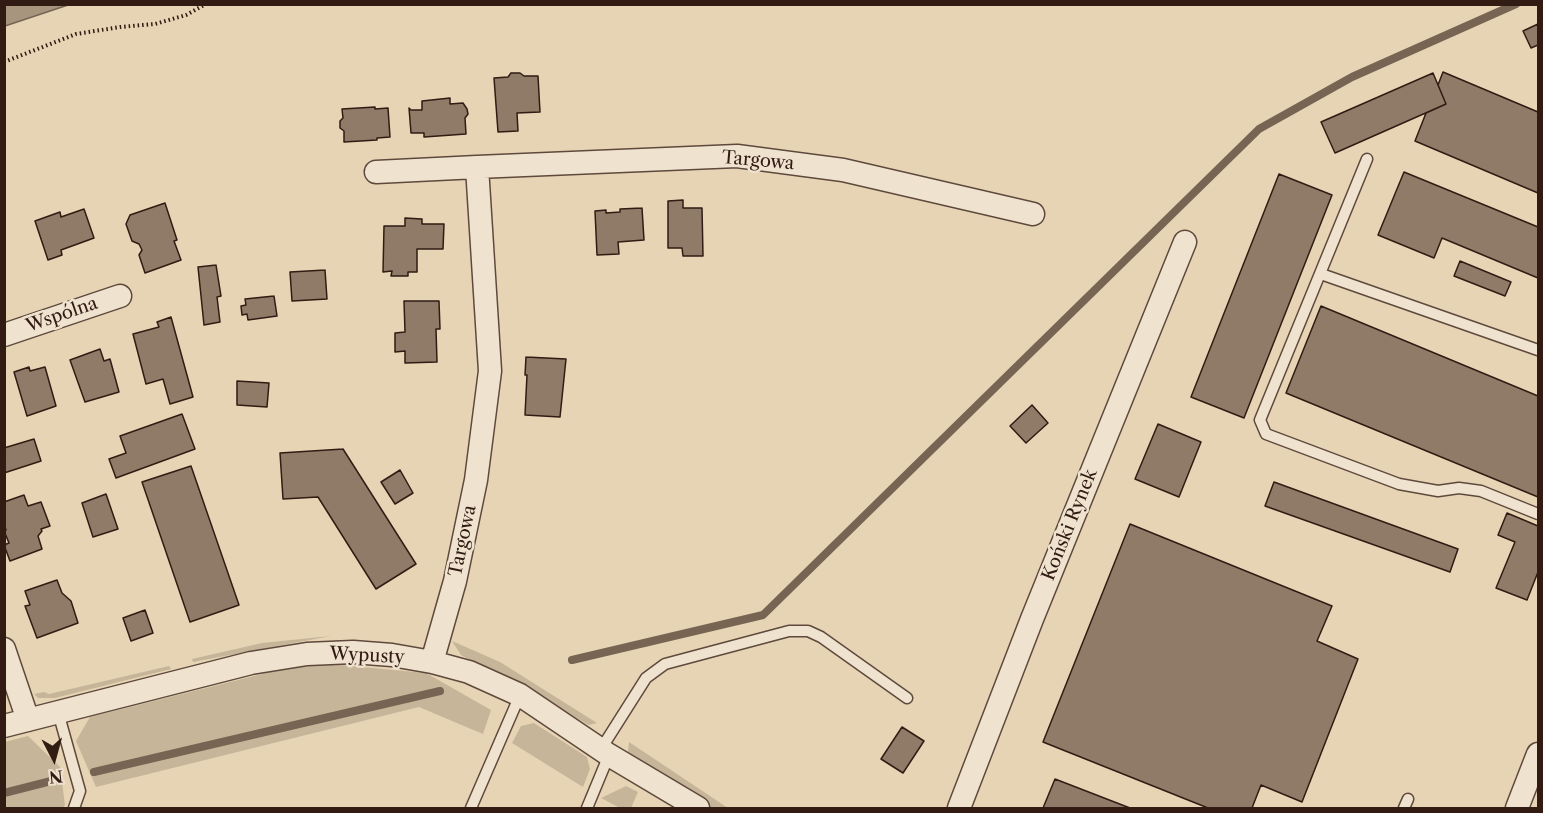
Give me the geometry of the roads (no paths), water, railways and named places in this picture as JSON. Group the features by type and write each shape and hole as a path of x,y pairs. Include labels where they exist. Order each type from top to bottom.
{"street":[{"name":"Targowa","path":"376,172 737,156 843,170 1033,214"},
{"name":"Targowa","path":"432,662 455,581 473,491 490,371 477,167"},
{"name":"Koński Rynek","path":"959,808 1032,619 1185,242"},
{"name":"Wspólna","path":"4,335 120,296"},
{"path":"4,649 28,720"},
{"name":"Wypusty","path":"4,726 251,663 307,654 353,652 392,655 469,672 520,695 605,752 698,808"},
{"path":"1517,808 1539,754"}],"lane":[{"path":"1367,159 1260,420 1266,434 1399,484 1438,491 1459,488 1480,491 1539,514"},
{"path":"1321,274 1538,351"},
{"path":"587,808 605,752 646,678 664,664 789,632 808,631 821,637 907,698"},
{"path":"471,808 520,695"},
{"path":"58,712 80,791 74,808"}],"waterway":[{"path":"572,660 763,615 1259,129 1352,77 1516,4"},
{"path":"94,772 440,691"},
{"path":"4,793 59,779"}]}
